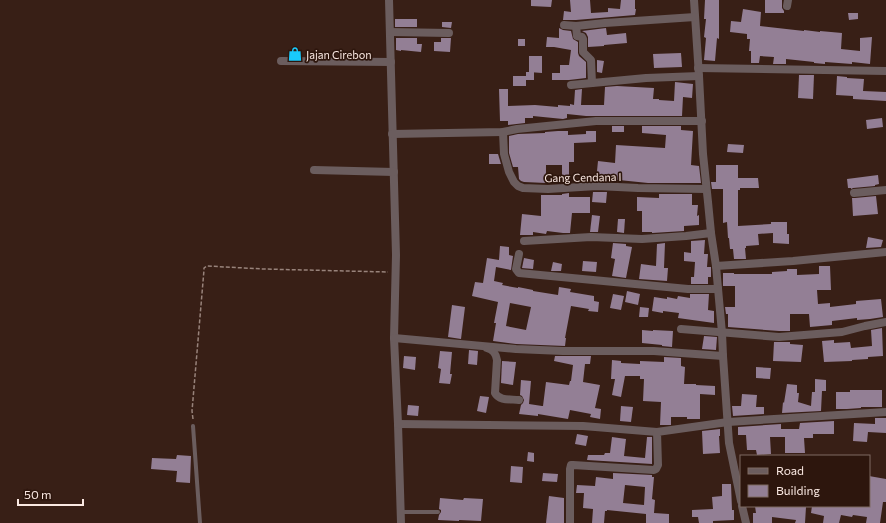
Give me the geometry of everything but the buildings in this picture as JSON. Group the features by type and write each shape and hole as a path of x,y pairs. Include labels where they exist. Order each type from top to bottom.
{"street":[{"path":"389,0 396,255 394,338 401,523"},
{"path":"694,0 703,154 716,266 729,443 740,496"},
{"path":"564,25 576,26 695,17"},
{"path":"576,26 577,36 582,37 583,39 583,52 590,60 592,83"},
{"path":"390,32 449,33"},
{"path":"281,61 390,62"},
{"path":"570,85 699,72 886,71"},
{"path":"392,134 503,132 596,120 702,121"},
{"name":"Gang Cendana I","path":"503,132 504,154 509,172 514,182 523,188 548,189 597,186 638,188 706,188"},
{"path":"314,170 394,172"},
{"path":"854,193 886,190"},
{"path":"524,241 591,237 649,238 711,233"},
{"path":"716,266 793,261 886,252"},
{"path":"519,254 516,269 519,273 524,274 688,289 718,289"},
{"path":"682,329 779,337 842,332 886,322"},
{"path":"394,338 482,346 563,351 647,351 723,356"},
{"path":"482,346 491,349 496,355 497,396 501,398 520,400"},
{"path":"398,424 583,426 657,432 728,422 886,412"},
{"path":"570,523 571,465 654,470 658,465 657,432"},
{"path":"742,507 746,523"}],"lane":[{"path":"193,426 200,523"},
{"path":"400,512 438,512"}],"path":[{"path":"193,426 192,411 204,270 207,266 396,273"}],"place":[{"name":"Jajan Cirebon","path":"295,54"}]}
